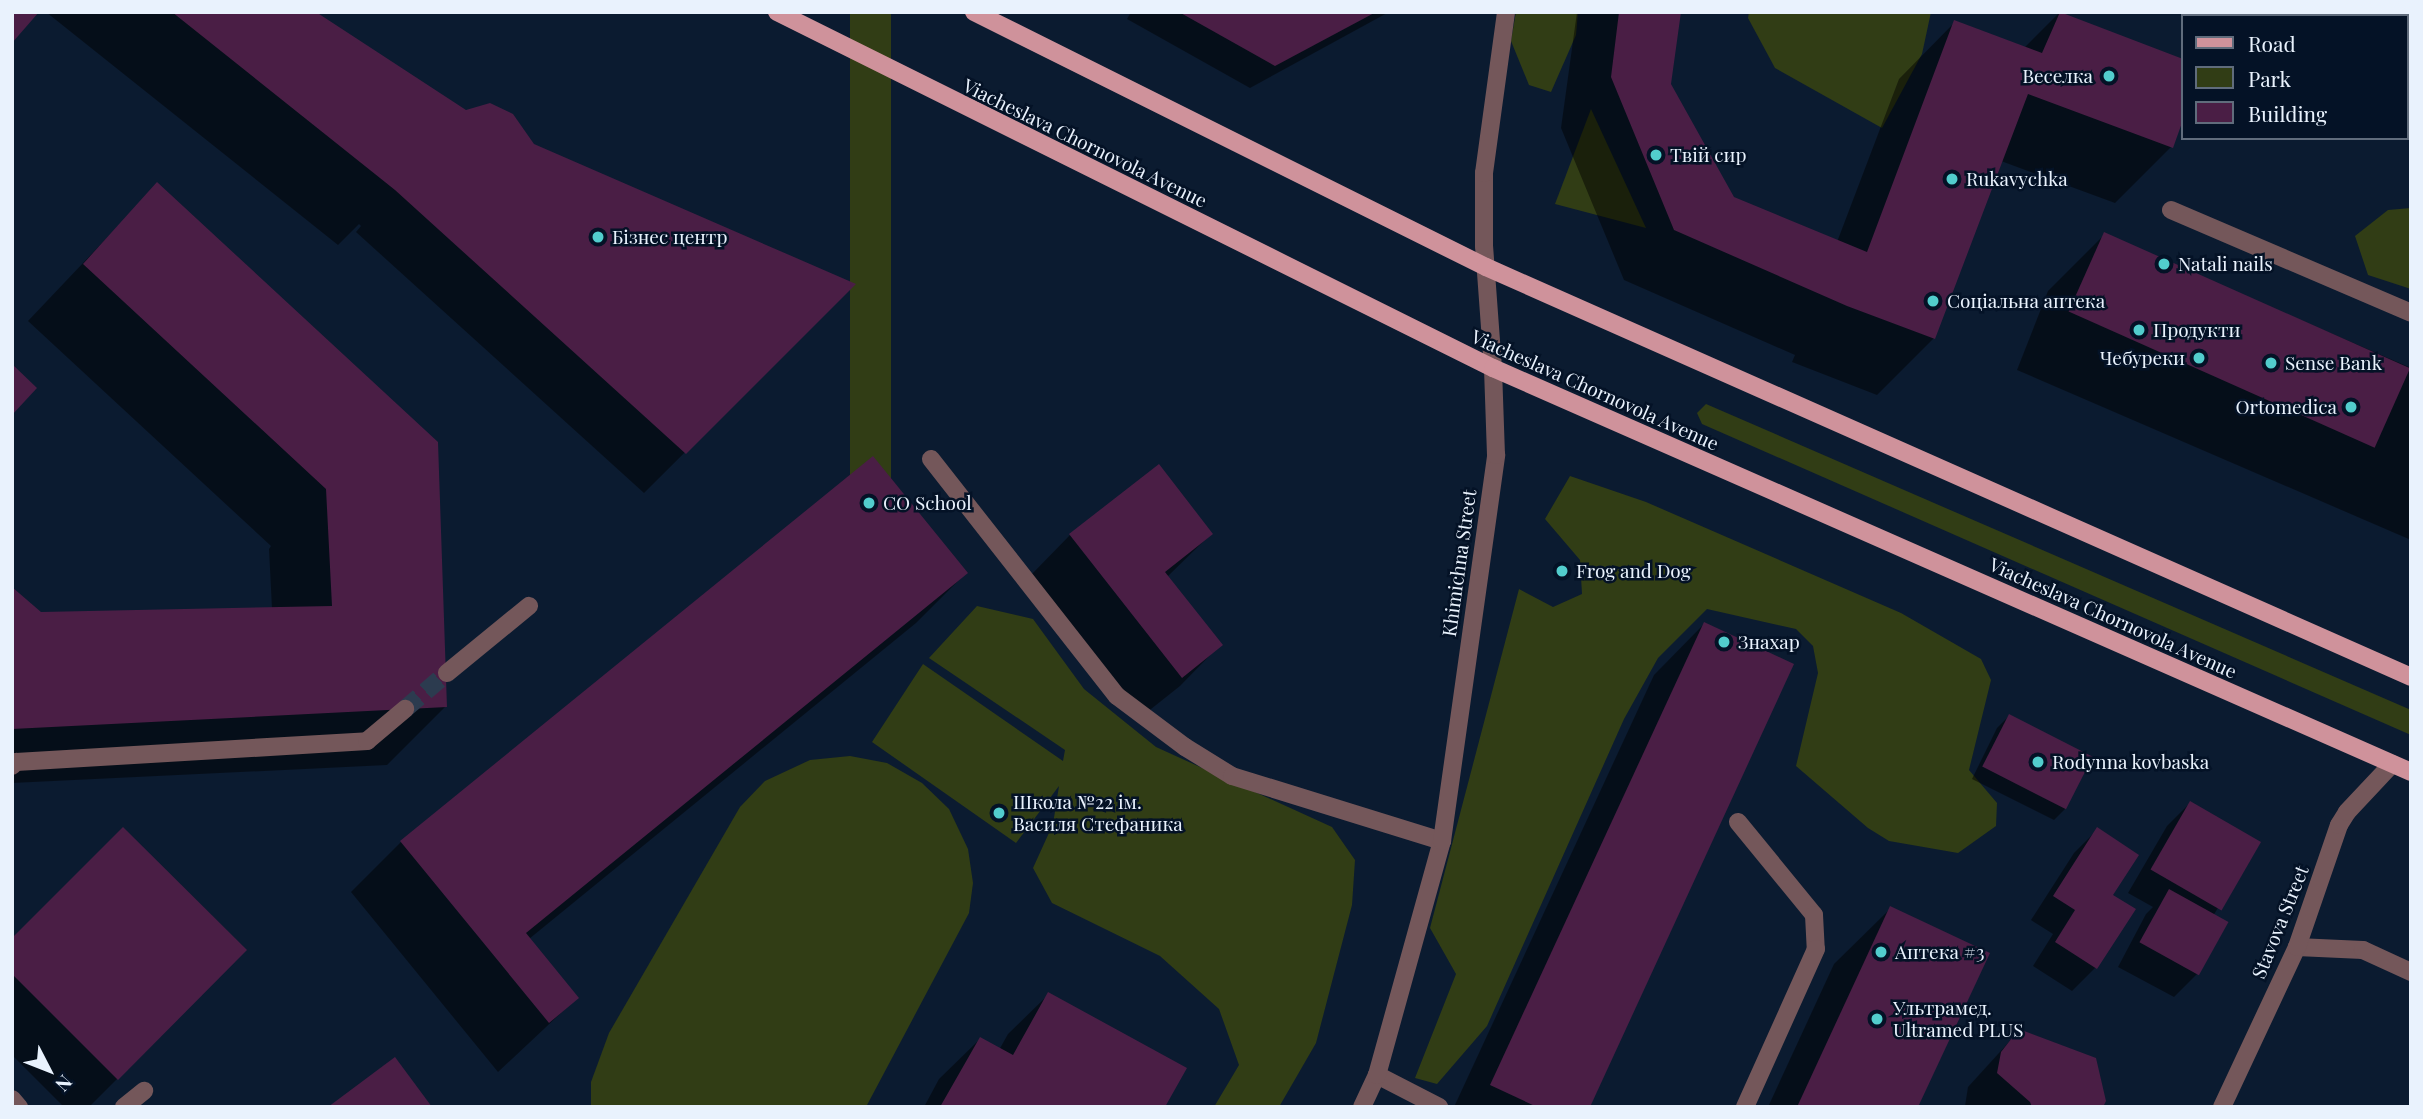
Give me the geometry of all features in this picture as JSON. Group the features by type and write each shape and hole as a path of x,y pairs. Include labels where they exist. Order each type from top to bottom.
{"main road":[{"name":"Viacheslava Chornovola Avenue","path":"777,12 1493,368 2411,772"},
{"path":"974,12 1486,267 2411,677"}],"street":[{"name":"Khimichna Street","path":"1362,1107 1377,1075 1442,841 1496,455 1486,267 1485,173 1506,12"},
{"path":"2171,210 2411,313"},
{"path":"931,459 1117,696 1185,747 1232,776 1442,841"},
{"path":"447,673 529,606"},
{"path":"12,766 16,762 367,741 405,709"},
{"name":"Stavova Street","path":"2222,1107 2297,947 2339,825 2347,812 2392,764"},
{"path":"1738,822 1814,915 1816,948 1745,1107"},
{"path":"2297,947 2363,950 2411,972"},
{"path":"1377,1075 1439,1107"},
{"path":"124,1107 144,1091"},
{"path":"12,1099 19,1107"}],"green space":[{"path":"850,12 891,12 891,579 850,579"},
{"path":"1516,12 1578,12 1576,35 1551,92 1529,85 1511,41"},
{"path":"1749,12 1931,12 1922,54 1882,128 1775,68 1748,18"},
{"path":"2268,12 2411,12 2411,125 2409,14"},
{"path":"1591,109 1646,228 1555,204"},
{"path":"2411,208 2411,289 2368,275 2355,236 2388,210"},
{"path":"1706,404 2411,710 2411,735 1702,424 1697,413"},
{"path":"1570,476 1646,502 1901,613 1981,659 1991,680 1969,770 1997,803 1996,826 1958,853 1889,841 1868,828 1796,766 1818,673 1813,646 1796,629 1707,609 1658,658 1624,719 1487,1026 1437,1084 1415,1078 1456,974 1430,928 1519,589 1553,607 1582,594 1580,560 1545,519"},
{"path":"977,606 1033,619 1084,689 1156,747 1332,827 1355,860 1352,905 1316,1043 1279,1107 1214,1107 1239,1065 1219,1009 1160,956 1052,903 1033,868 1053,824 1059,786 1016,843 872,742 923,664 1063,761 1065,750 929,658"},
{"path":"850,756 887,763 922,783 949,809 968,849 973,883 969,913 866,1107 591,1107 591,1082 609,1033 740,807 765,781 810,760"}],"building":[{"path":"12,12 39,12 12,43"},
{"name":"Бізнес центр","path":"172,12 316,12 466,110 490,103 513,114 534,144 856,284 686,454 395,190"},
{"path":"1179,12 1376,12 1275,66"},
{"path":"1619,12 1681,12 1671,84 1734,197 1867,252 1954,20 2042,53 2060,12 2182,59 2182,123 2173,148 2028,94 1935,339 1847,306 1674,230 1611,77"},
{"path":"157,182 438,442 447,707 12,729 12,587 41,612 332,606 326,489 83,264"},
{"path":"2104,232 2410,368 2375,448 2069,311"},
{"path":"12,364 37,388 12,415"},
{"path":"873,456 968,573 526,933 579,998 549,1023 400,841"},
{"path":"1159,464 1213,534 1165,572 1223,645 1182,678 1069,534"},
{"path":"1704,622 1794,664 1590,1107 1537,1107 1490,1085"},
{"name":"Rodynna kovbaska","path":"2009,714 2093,757 2066,809 1982,767"},
{"path":"2190,801 2261,842 2222,910 2150,869"},
{"path":"123,827 247,950 118,1080 12,974 12,938"},
{"path":"2097,827 2139,855 2113,895 2136,909 2097,969 2055,942 2075,910 2053,896"},
{"path":"2169,889 2228,922 2199,975 2139,942"},
{"path":"1890,906 1990,953 1918,1107 1797,1107"},
{"path":"1048,992 1187,1068 1165,1107 940,1107 980,1037 1013,1055"},
{"path":"2019,1029 2096,1058 2106,1101 2103,1107 2032,1107 2030,1102 1997,1073 2001,1052"},
{"path":"395,1057 432,1107 328,1107"}],"tunnel":[{"path":"405,709 447,673"}],"place":[{"name":"Веселка","path":"2109,76"},
{"name":"Твій сир","path":"1656,155"},
{"name":"Rukavychka","path":"1952,179"},
{"name":"Бізнес центр","path":"598,237"},
{"name":"Natali nails","path":"2164,264"},
{"name":"Соціальна аптека","path":"1933,301"},
{"name":"Продукти","path":"2139,330"},
{"name":"Чебуреки","path":"2199,358"},
{"name":"Sense Bank","path":"2271,363"},
{"name":"Ortomedica","path":"2351,407"},
{"name":"CO School","path":"869,503"},
{"name":"Frog and Dog","path":"1562,571"},
{"name":"Знахар","path":"1724,642"},
{"name":"Rodynna kovbaska","path":"2038,762"},
{"name":"Школа №22 ім. Василя Стефаника","path":"999,813"},
{"name":"Аптека #3","path":"1881,952"},
{"name":"Ультрамед. Ultramed PLUS","path":"1877,1019"}]}
